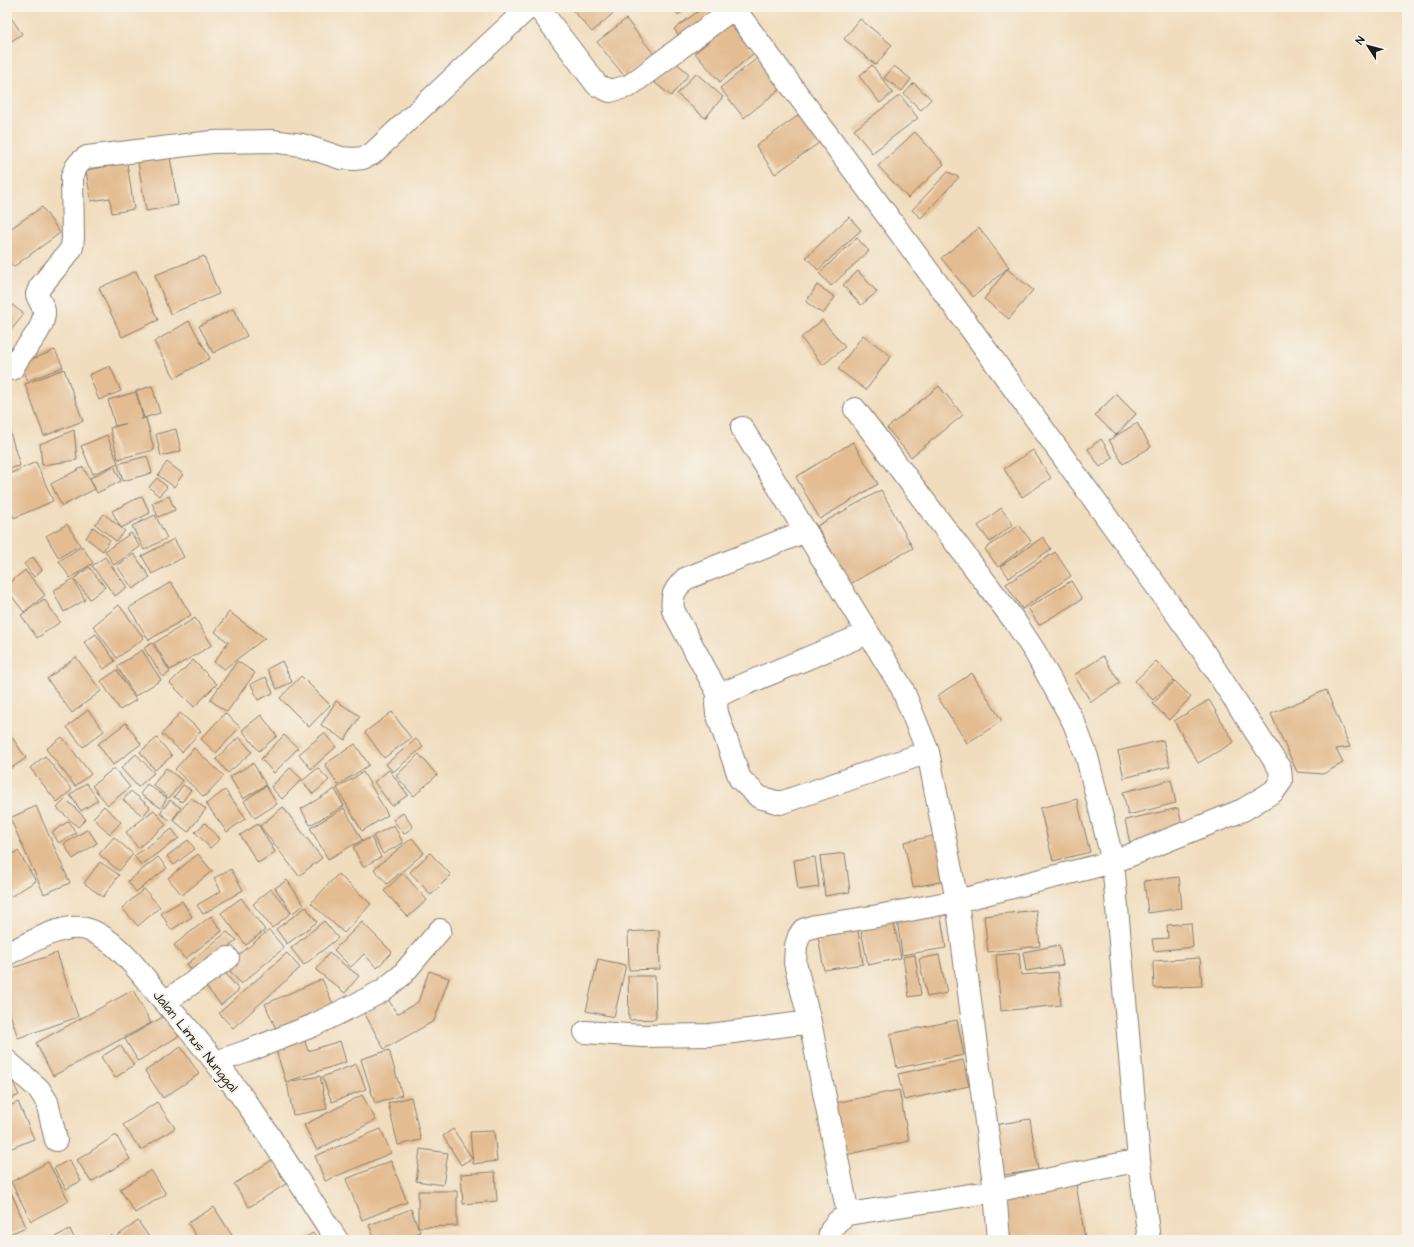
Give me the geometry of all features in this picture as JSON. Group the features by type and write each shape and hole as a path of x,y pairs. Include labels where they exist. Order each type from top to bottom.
{"street":[{"path":"12,369 21,354 32,341 41,324 44,309 37,294 40,287 72,247 72,177 74,170 81,160 87,157 212,142 272,141 302,145 341,158 363,158 372,154 529,7"},
{"path":"538,7 597,85 610,91 629,86 734,7 971,329 1201,648 1280,769 1281,781 1274,791 1243,810 1113,862 957,901 815,926 803,930 798,936 795,964 810,1022 848,1214"},
{"path":"854,409 1016,623 1035,652 1074,723 1087,757 1113,862 1139,1160 1149,1240"},
{"path":"742,428 902,688 928,752 957,901 995,1191 999,1240"},
{"path":"806,531 685,579 677,588 671,600 673,610 719,695 716,704 717,713 740,779 759,797 780,803 928,752"},
{"path":"719,695 868,633"},
{"name":"Jalan Limus Nunggal","path":"7,954 60,930 75,928 85,928 97,933 110,942 125,956 216,1062 246,1102 278,1149 337,1240"},
{"path":"216,1062 312,1026 382,990 402,975 440,930"},
{"path":"165,1002 228,958"},
{"path":"585,1032 642,1036 710,1035 810,1022"},
{"path":"7,1061 39,1089 47,1102 56,1140"},
{"path":"829,1240 830,1231 835,1223 848,1214 995,1191 1139,1160"}],"building":[{"path":"570,7 620,7 592,32"},
{"path":"672,7 688,7 678,15"},
{"path":"704,7 718,7 683,42 674,29"},
{"path":"9,15 22,34 7,44 7,17"},
{"path":"626,19 654,54 625,77 597,42"},
{"path":"860,19 892,45 876,65 844,39"},
{"path":"730,24 754,53 720,82 695,53"},
{"path":"761,55 785,85 744,118 720,88"},
{"path":"673,60 689,74 671,96 654,82"},
{"path":"872,65 893,93 880,103 859,76"},
{"path":"894,66 911,79 902,91 884,78"},
{"path":"696,73 723,97 705,118 677,94"},
{"path":"914,83 931,99 921,110 904,94"},
{"path":"900,95 918,118 872,153 854,130"},
{"path":"803,112 823,140 775,174 756,146"},
{"path":"915,132 944,164 908,198 878,166"},
{"path":"169,151 178,205 146,211 137,157"},
{"path":"127,163 134,209 112,213 110,198 91,201 86,170"},
{"path":"948,172 959,177 921,218 912,210"},
{"path":"42,207 60,233 13,267 7,259 7,231"},
{"path":"849,217 861,230 818,270 806,257"},
{"path":"979,228 1009,267 973,297 941,258"},
{"path":"857,238 869,251 831,286 819,273"},
{"path":"204,256 219,294 170,314 155,275"},
{"path":"1007,269 1033,290 1009,319 984,299"},
{"path":"136,271 158,320 122,337 99,288"},
{"path":"858,271 877,292 861,305 843,285"},
{"path":"817,285 835,297 823,314 806,302"},
{"path":"7,301 24,314 7,335"},
{"path":"233,309 247,336 213,353 199,326"},
{"path":"822,320 845,347 823,365 801,338"},
{"path":"189,321 210,358 175,378 154,342"},
{"path":"863,335 891,356 866,390 838,369"},
{"path":"55,350 63,367 28,381 20,364"},
{"path":"110,366 121,391 99,400 89,375"},
{"path":"64,369 83,421 44,436 25,384"},
{"path":"152,386 160,413 144,418 136,391"},
{"path":"939,386 963,415 911,457 887,428"},
{"path":"136,392 143,418 141,419 146,418 154,450 118,459 110,428 128,423 115,426 108,400"},
{"path":"1116,394 1136,414 1116,435 1095,415"},
{"path":"7,422 20,466 7,469"},
{"path":"1137,423 1151,447 1123,464 1109,440"},
{"path":"176,429 181,451 161,456 156,434"},
{"path":"74,430 77,460 42,465 40,444"},
{"path":"107,435 118,463 93,474 81,446"},
{"path":"1101,439 1113,458 1100,467 1088,449"},
{"path":"853,442 878,484 820,519 796,477"},
{"path":"1033,450 1051,478 1022,497 1004,469"},
{"path":"147,456 152,473 123,481 118,464"},
{"path":"36,462 53,501 14,518 7,501 7,475"},
{"path":"167,462 183,474 174,487 158,475"},
{"path":"114,466 121,481 97,493 90,478"},
{"path":"83,467 95,489 62,506 51,484"},
{"path":"157,478 167,487 159,496 149,487"},
{"path":"881,490 913,548 850,584 817,526"},
{"path":"142,496 150,513 121,528 112,511"},
{"path":"169,496 175,510 158,517 152,503"},
{"path":"1001,508 1013,525 990,542 978,526"},
{"path":"104,514 125,531 116,541 95,524"},
{"path":"155,515 167,538 144,550 132,526"},
{"path":"67,524 80,545 59,558 46,536"},
{"path":"1019,525 1031,541 998,567 985,549"},
{"path":"93,527 110,540 103,551 86,538"},
{"path":"131,533 140,547 114,565 105,551"},
{"path":"1043,537 1051,549 1009,578 1001,566"},
{"path":"174,539 184,557 152,574 142,556"},
{"path":"82,546 93,563 70,578 59,561"},
{"path":"1055,552 1071,576 1022,609 1006,584"},
{"path":"134,554 150,577 133,589 117,566"},
{"path":"33,557 42,570 34,577 24,564"},
{"path":"105,557 127,587 115,596 92,566"},
{"path":"89,567 105,587 90,599 74,579"},
{"path":"25,570 45,595 24,612 7,590 7,585"},
{"path":"73,579 85,600 64,612 53,591"},
{"path":"1071,581 1082,599 1039,625 1028,608"},
{"path":"171,582 191,615 149,640 129,608"},
{"path":"44,599 60,622 37,638 21,615"},
{"path":"119,605 144,638 117,658 93,626"},
{"path":"7,606 12,611 7,616"},
{"path":"229,612 265,638 224,669 214,662 228,642 215,632"},
{"path":"195,618 212,645 170,670 154,643"},
{"path":"96,634 115,661 104,669 84,642"},
{"path":"152,643 170,672 163,677 144,648"},
{"path":"142,650 161,680 135,696 117,666"},
{"path":"1103,656 1120,683 1091,702 1074,675"},
{"path":"76,657 101,691 72,713 47,679"},
{"path":"193,660 217,684 194,707 170,683"},
{"path":"237,661 255,673 227,712 210,700"},
{"path":"282,661 292,682 277,689 267,669"},
{"path":"1156,661 1174,680 1153,700 1135,681"},
{"path":"117,670 136,700 120,710 101,681"},
{"path":"972,673 1002,721 967,743 937,696"},
{"path":"301,676 330,705 309,727 280,698"},
{"path":"266,677 273,693 258,700 251,684"},
{"path":"1175,681 1191,697 1169,720 1153,704"},
{"path":"1326,690 1350,747 1336,749 1343,763 1323,774 1297,772 1271,714"},
{"path":"1209,700 1234,742 1198,763 1174,721"},
{"path":"336,701 360,716 345,740 321,725"},
{"path":"88,710 104,731 83,747 67,727"},
{"path":"392,712 411,738 384,758 365,732"},
{"path":"180,713 201,731 182,752 162,734"},
{"path":"225,713 240,727 216,753 201,739"},
{"path":"261,715 277,736 259,751 242,730"},
{"path":"126,723 141,744 113,765 98,744"},
{"path":"7,730 26,758 7,771"},
{"path":"324,733 336,747 311,769 299,754"},
{"path":"284,735 298,748 274,773 261,759"},
{"path":"62,737 91,774 75,786 46,749"},
{"path":"239,737 252,752 228,773 216,759"},
{"path":"157,738 172,756 155,770 140,752"},
{"path":"416,739 423,747 393,772 386,764"},
{"path":"1163,740 1170,766 1124,778 1118,751"},
{"path":"355,744 369,765 338,785 325,764"},
{"path":"194,748 224,776 204,797 175,769"},
{"path":"136,754 154,773 138,787 121,768"},
{"path":"419,754 437,775 414,796 396,776"},
{"path":"45,756 72,790 57,802 30,768"},
{"path":"253,763 266,785 243,799 230,777"},
{"path":"114,768 130,787 108,805 92,786"},
{"path":"166,768 183,781 169,798 153,785"},
{"path":"290,768 302,779 282,799 271,787"},
{"path":"318,768 329,780 313,794 302,781"},
{"path":"389,770 408,795 392,806 374,782"},
{"path":"363,772 388,815 362,831 337,788"},
{"path":"1171,780 1176,803 1128,815 1123,792"},
{"path":"86,783 98,800 81,811 70,795"},
{"path":"147,784 167,798 161,808 140,794"},
{"path":"183,785 191,790 182,802 174,797"},
{"path":"266,786 277,804 255,818 244,801"},
{"path":"335,789 344,806 310,825 301,809"},
{"path":"225,790 246,818 227,832 206,804"},
{"path":"131,791 150,807 143,816 123,800"},
{"path":"191,798 206,809 188,832 173,820"},
{"path":"66,799 86,819 78,827 57,808"},
{"path":"1077,799 1090,852 1053,861 1040,808"},
{"path":"170,800 181,808 171,821 160,813"},
{"path":"36,806 70,883 44,894 10,818"},
{"path":"104,806 121,822 110,834 93,818"},
{"path":"283,807 322,858 299,876 260,826"},
{"path":"344,808 362,840 328,859 310,828"},
{"path":"1178,808 1184,832 1130,844 1125,820"},
{"path":"154,810 166,825 138,848 126,832"},
{"path":"403,813 413,827 404,834 393,820"},
{"path":"69,821 76,833 59,843 52,832"},
{"path":"205,823 220,839 210,848 195,832"},
{"path":"258,824 275,852 258,863 240,835"},
{"path":"394,825 403,843 383,854 373,836"},
{"path":"88,829 97,843 73,859 64,844"},
{"path":"172,829 179,838 141,865 134,856"},
{"path":"938,835 946,881 913,887 904,842"},
{"path":"7,836 12,846 7,849"},
{"path":"114,837 133,854 119,871 99,854"},
{"path":"371,837 381,857 363,867 353,847"},
{"path":"412,838 424,853 387,884 374,869"},
{"path":"188,840 195,849 174,865 167,856"},
{"path":"18,851 36,881 10,897 7,891 7,857"},
{"path":"430,853 451,875 431,895 410,872"},
{"path":"845,853 850,892 825,896 820,856"},
{"path":"198,854 212,871 182,895 168,878"},
{"path":"158,857 167,868 136,892 128,881"},
{"path":"815,857 819,887 798,890 794,860"},
{"path":"100,862 119,875 103,897 84,883"},
{"path":"231,869 243,890 203,914 197,905 221,891 214,878"},
{"path":"403,873 427,900 408,917 384,891"},
{"path":"338,874 371,904 344,933 311,903"},
{"path":"1179,877 1182,908 1148,913 1144,881"},
{"path":"287,880 304,905 292,913 275,888"},
{"path":"144,889 160,907 138,926 122,908"},
{"path":"271,889 291,913 272,928 253,904"},
{"path":"241,898 265,930 246,945 221,913"},
{"path":"182,901 192,917 171,930 161,913"},
{"path":"306,907 317,922 287,944 276,929"},
{"path":"1036,910 1040,946 988,952 984,916"},
{"path":"940,911 946,948 902,955 897,918"},
{"path":"211,916 222,931 185,959 174,945"},
{"path":"893,918 901,958 868,965 860,925"},
{"path":"324,921 338,938 304,965 291,948"},
{"path":"362,922 392,952 377,968 364,954 351,967 334,950"},
{"path":"1191,923 1193,947 1154,951 1152,939 1168,938 1167,925"},
{"path":"857,924 863,964 824,970 817,931"},
{"path":"269,930 284,948 241,984 226,966"},
{"path":"659,930 660,969 629,970 628,932"},
{"path":"227,932 237,940 195,974 187,964"},
{"path":"1059,945 1063,965 1026,971 1023,952"},
{"path":"57,953 78,1017 18,1038 7,1005 7,970"},
{"path":"287,953 300,968 233,1028 219,1013"},
{"path":"329,953 359,976 345,993 316,970"},
{"path":"1019,953 1021,975 1058,972 1061,1005 1001,1011 996,955"},
{"path":"915,955 921,995 909,997 903,957"},
{"path":"939,955 947,993 927,997 919,959"},
{"path":"1200,958 1202,986 1154,988 1153,961"},
{"path":"598,959 626,965 614,1017 586,1011"},
{"path":"222,969 239,990 221,1005 204,984"},
{"path":"429,971 449,978 434,1021 384,1049 361,1007 385,994 397,1014 418,1002"},
{"path":"628,976 655,976 656,1019 629,1020"},
{"path":"322,979 333,1004 276,1029 265,1004"},
{"path":"133,990 151,1023 53,1076 36,1043"},
{"path":"166,1015 179,1036 138,1061 125,1039"},
{"path":"957,1020 964,1055 897,1068 890,1034"},
{"path":"303,1035 308,1051 340,1041 346,1062 286,1082 274,1044"},
{"path":"120,1045 134,1065 115,1078 101,1057"},
{"path":"181,1047 199,1074 163,1098 145,1071"},
{"path":"389,1050 402,1095 375,1104 361,1059"},
{"path":"963,1060 969,1086 904,1100 898,1074"},
{"path":"356,1064 366,1089 332,1102 322,1077"},
{"path":"7,1069 19,1095 7,1101"},
{"path":"320,1076 327,1109 293,1115 287,1082"},
{"path":"899,1090 909,1141 841,1156 830,1104"},
{"path":"362,1095 376,1120 317,1150 304,1125"},
{"path":"411,1097 421,1140 398,1145 388,1103"},
{"path":"18,1102 34,1139 7,1150 7,1107"},
{"path":"157,1102 175,1128 141,1150 123,1125"},
{"path":"1030,1119 1038,1170 1003,1175 995,1125"},
{"path":"381,1129 391,1153 325,1181 315,1156"},
{"path":"453,1129 472,1158 461,1165 443,1136"},
{"path":"494,1131 497,1161 473,1164 470,1132"},
{"path":"116,1135 130,1159 91,1182 77,1160"},
{"path":"420,1149 448,1153 443,1185 416,1181"},
{"path":"69,1160 81,1181 66,1189 54,1168"},
{"path":"272,1160 286,1184 249,1207 234,1184"},
{"path":"391,1161 407,1202 362,1220 346,1179"},
{"path":"48,1162 69,1201 31,1221 11,1182"},
{"path":"151,1170 166,1194 135,1213 120,1189"},
{"path":"495,1172 497,1201 463,1204 461,1174"},
{"path":"1076,1184 1085,1238 1074,1240 1011,1240 1004,1196"},
{"path":"7,1185 26,1227 7,1235"},
{"path":"418,1191 457,1191 457,1226 418,1227"},
{"path":"214,1207 235,1240 198,1240 188,1223"},
{"path":"411,1209 420,1232 399,1240 375,1240 369,1225"},
{"path":"138,1221 151,1240 118,1240 116,1237"},
{"path":"70,1229 75,1240 49,1240"},
{"path":"313,1233 317,1240 301,1240"},
{"path":"111,1235 114,1240 103,1240"},
{"path":"432,1236 434,1240 424,1240"},
{"path":"1141,1237 1141,1240 1127,1240 1127,1239"}]}
